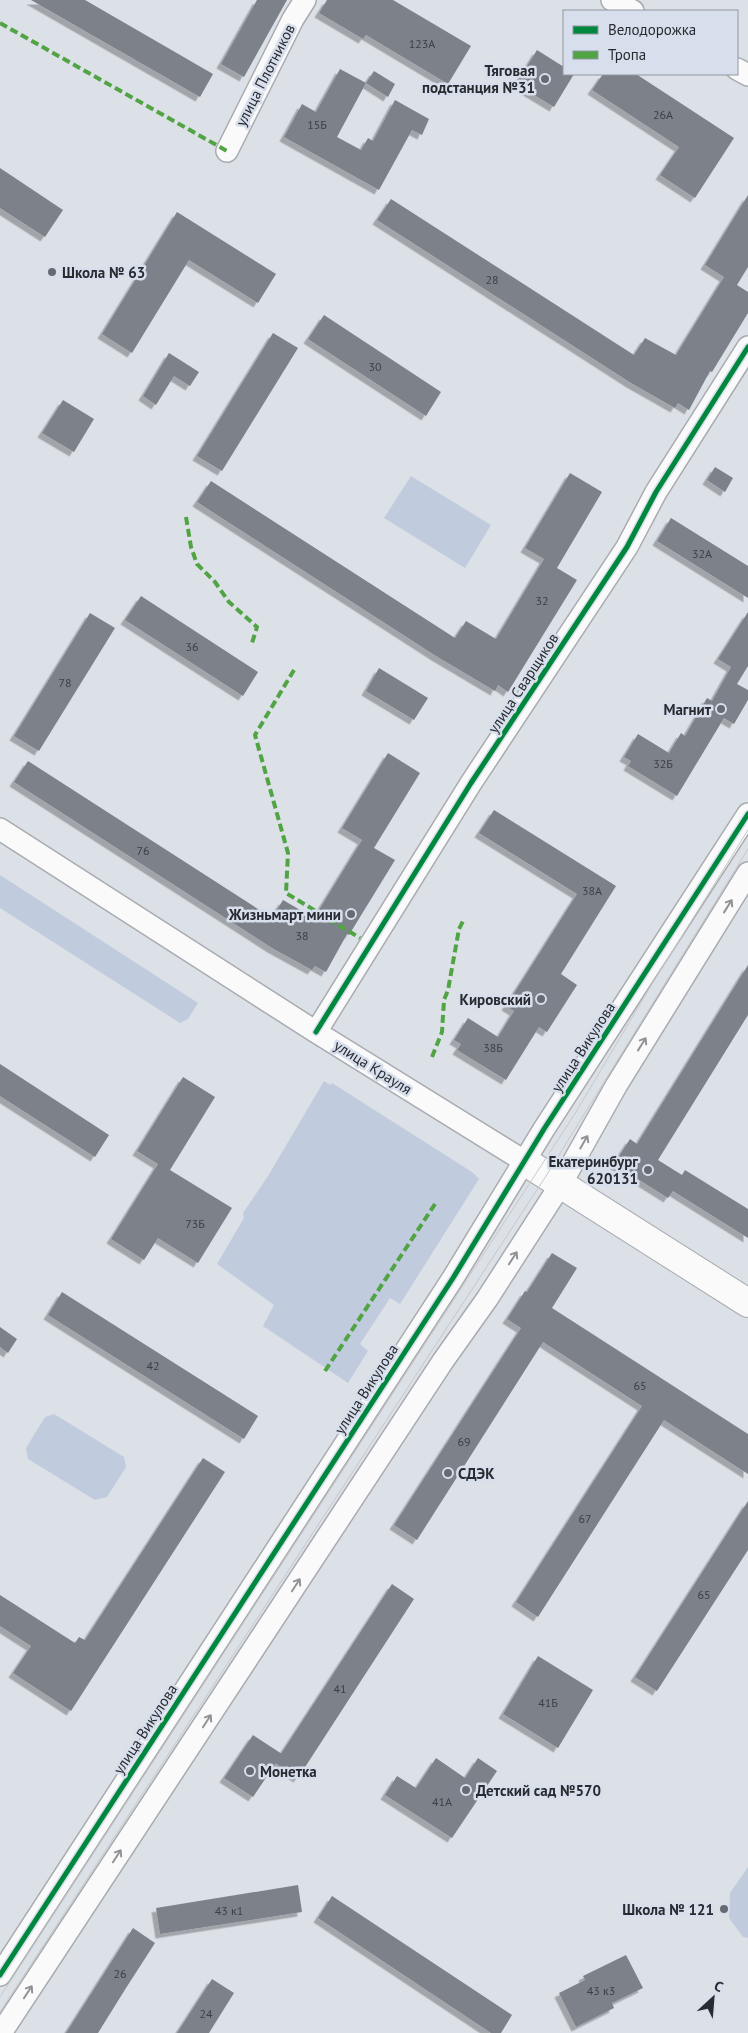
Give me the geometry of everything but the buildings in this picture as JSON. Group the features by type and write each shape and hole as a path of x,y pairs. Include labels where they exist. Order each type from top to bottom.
{"main road":[{"name":"улица Крауля","path":"524,1162 748,1303"}],"street":[{"name":"улица Плотников","path":"227,151 305,0"},
{"path":"612,0 631,10"},
{"name":"улица Сварщиков","path":"316,1032 471,783 627,547 656,492 748,347"},
{"name":"улица Викулова","path":"0,1975 453,1278 524,1162 748,814"},
{"name":"улица Крауля","path":"0,829 316,1032 524,1162"},
{"path":"1,2033 561,1184 616,1086 748,873"}],"shaded area":[{"path":"411,476 491,525 465,568 384,518"},
{"path":"0,875 198,1003 188,1019 180,1023 0,908"},
{"path":"324,1081 330,1085 332,1083 472,1172 479,1179 400,1304 390,1298 360,1344 368,1351 348,1383 263,1326 274,1305 217,1264 244,1218 243,1213 268,1176"},
{"path":"54,1414 124,1457 126,1467 107,1497 95,1500 28,1459 26,1448 45,1417"},
{"path":"748,1867 748,1938 743,1937 729,1918 730,1893"}],"tram line":[{"path":"0,1997 576,1112 652,984 748,830"},
{"path":"0,2012 546,1176 748,849"}],"marked path":[{"path":"0,23 227,151"},
{"path":"186,517 191,547 197,564 215,582 229,602 257,627 252,643"},
{"path":"294,670 255,735 288,853 286,893 360,938"},
{"path":"432,1057 442,1032 444,1000 448,990 459,929 463,921"},
{"path":"325,1371 437,1201"}],"cycle path":[{"path":"316,1032 471,783 627,547 656,492 748,347"},
{"path":"0,1975 453,1278 544,1129 748,814"}],"place":[{"name":"Тяговая подстанция №31","path":"545,79"},
{"name":"Школа № 63","path":"52,272"},
{"name":"Магнит","path":"721,709"},
{"name":"Жизньмарт мини","path":"351,914"},
{"name":"Кировский","path":"541,999"},
{"name":"Екатеринбург 620131","path":"648,1170"},
{"name":"СДЭК","path":"448,1473"},
{"name":"Монетка","path":"250,1771"},
{"name":"Детский сад №570","path":"466,1790"},
{"name":"Школа № 121","path":"724,1909"}]}
